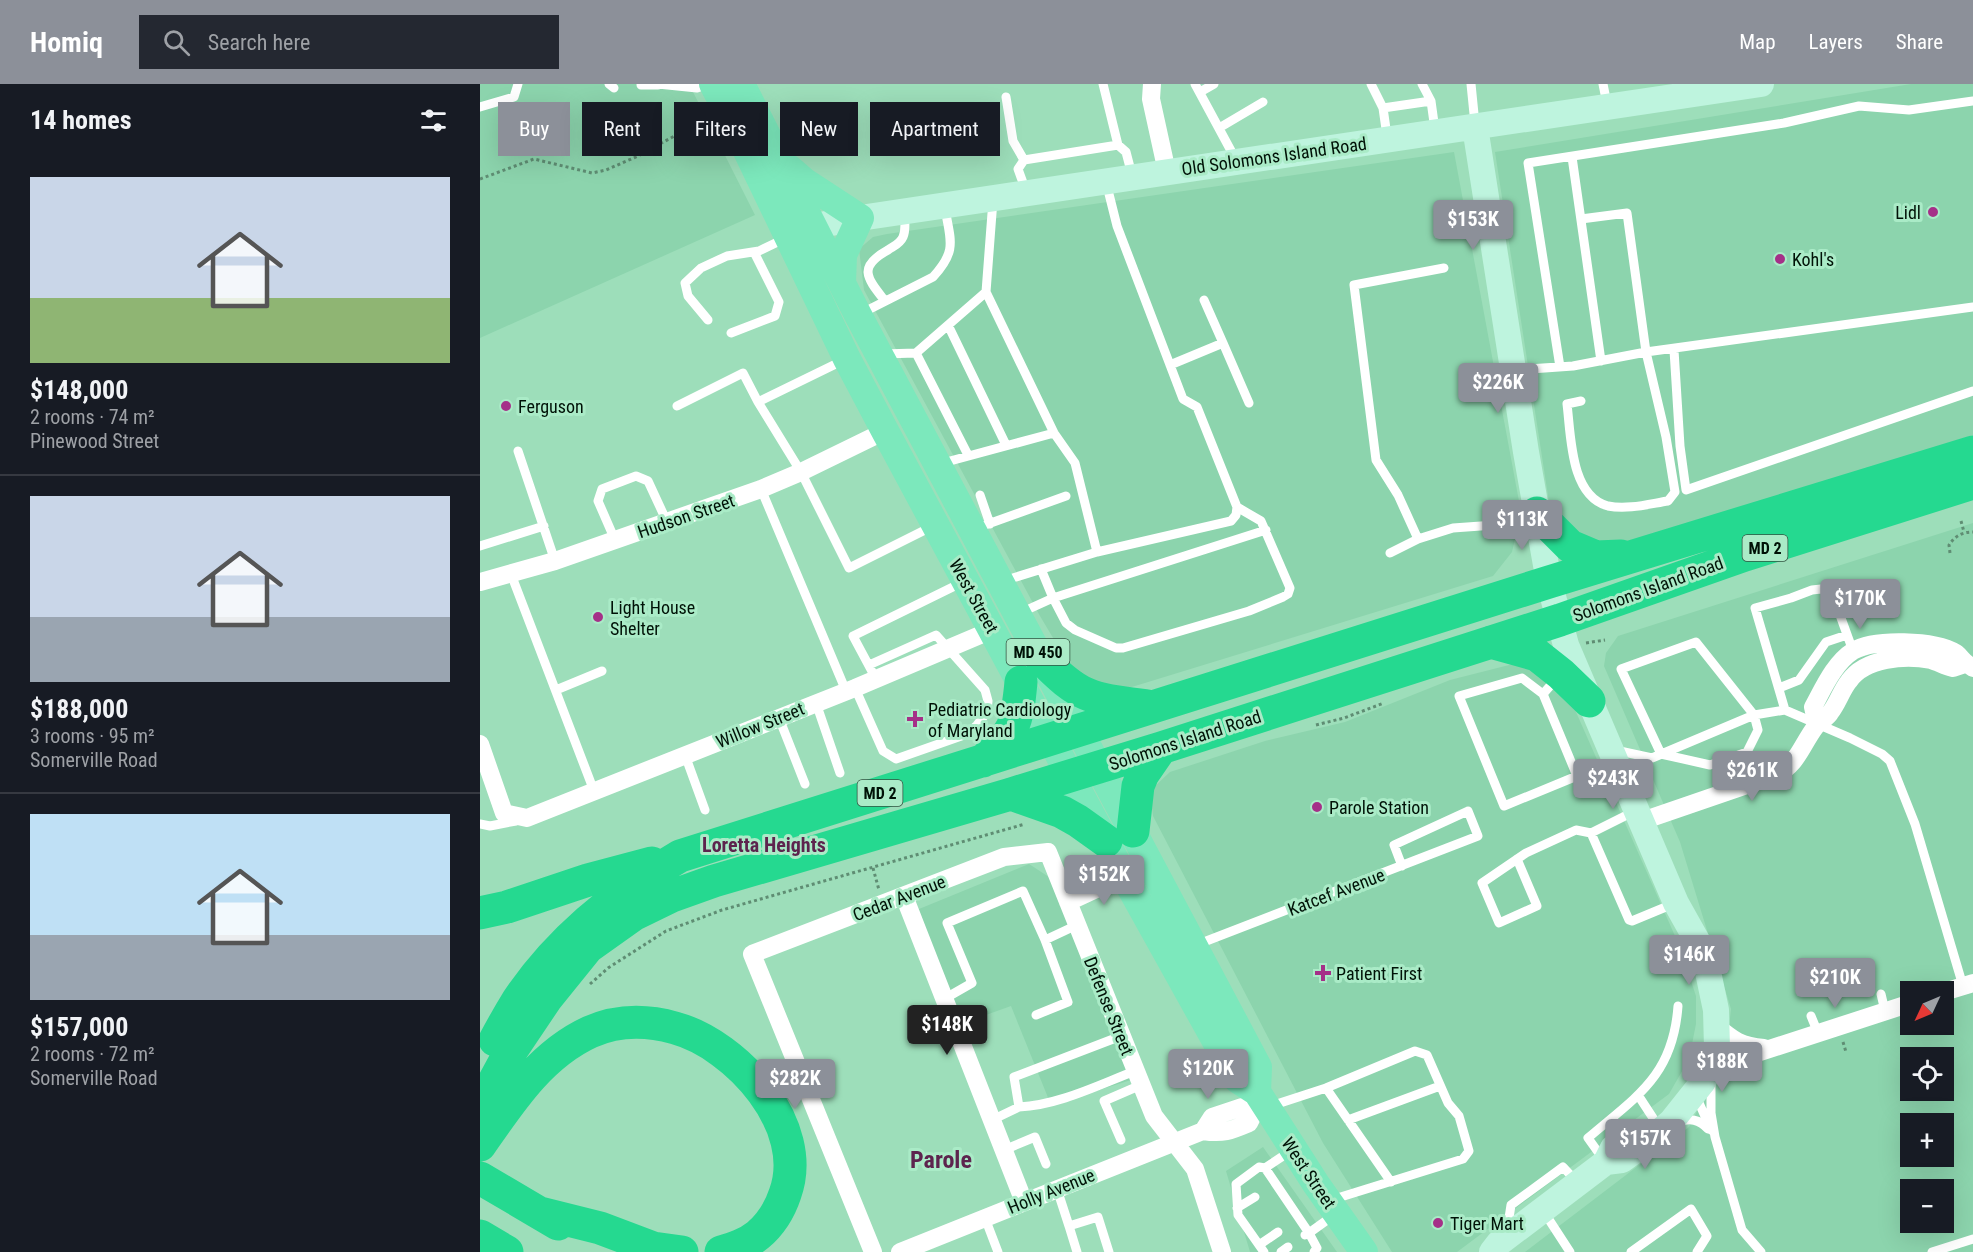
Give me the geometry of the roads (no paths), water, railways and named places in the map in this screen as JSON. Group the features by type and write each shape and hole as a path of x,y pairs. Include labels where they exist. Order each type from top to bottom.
{"highway":[{"name":"Solomons Island Road","path":"480,1065 518,1000 546,963 588,921 620,894 680,856 1549,582 1973,452"},
{"name":"Solomons Island Road","path":"480,1107 509,1054 546,999 588,947 633,915 672,896 714,881 1161,748 1560,620 1745,555 1973,483"},
{"path":"1538,517 1570,546 1596,557 1634,556"},
{"path":"1491,642 1537,655 1552,684 1589,701"},
{"path":"983,761 1007,739 1014,727 1031,670 1063,680 1091,697 1155,707"},
{"path":"1011,794 1119,836 1143,774 1161,748"},
{"name":"MD 2","path":"480,913 507,907 588,880 680,856"},
{"path":"480,1145 514,1095 536,1072 558,1052 590,1032 620,1023 652,1023 676,1028 692,1035 721,1051 748,1074 766,1097 781,1122 789,1147 790,1182 781,1205 771,1221 758,1235 744,1244 721,1252"},
{"path":"484,1180 606,1252"},
{"path":"540,1213 600,1228 653,1248 682,1252"},
{"path":"480,1236 507,1252"}],"main road":[{"name":"West Street","path":"729,92 782,161 858,315 937,464 981,527 1000,581 1018,614 1031,670 1119,836 1194,946 1258,1067 1259,1104"},
{"name":"West Street","path":"729,92 788,237 847,359 992,630 1031,670"},
{"path":"782,161 805,182 860,218 843,255 842,282"},
{"path":"885,431 902,432 937,464"},
{"name":"West Street","path":"1119,836 1124,876 1237,1079 1293,1150 1364,1252"}],"street":[{"path":"1152,84 1151,99 1167,172"},
{"name":"Old Solomons Island Road","path":"788,237 814,226 860,218 1475,126 1605,95 1761,84"},
{"path":"1474,1252 1503,1241 1606,1162 1622,1160 1700,1079 1717,1048 1716,1017 1704,954 1676,903 1589,701 1566,645 1549,582 1475,126"},
{"name":"Hudson Street","path":"480,582 555,561 761,489 885,431"},
{"name":"Willow Street","path":"527,818 850,690 872,672 947,648 992,630"},
{"path":"1817,725 1813,707 1850,643 1902,641 1926,644 1956,653 1969,666"},
{"path":"1639,815 1776,775 1787,769 1801,752 1817,725 1830,714 1849,680 1869,665 1904,657 1932,661 1953,668 1969,666"},
{"path":"480,744 504,813 527,818"},
{"name":"Cedar Avenue","path":"873,1252 752,954 1004,857 1048,852"},
{"name":"Defense Street","path":"1048,852 1154,1116 1195,1168 1222,1252"},
{"path":"1068,902 1124,876"},
{"path":"903,896 1024,1202"},
{"path":"1700,1079 1769,1048 1814,1024 1883,1003 1900,1003"},
{"path":"1716,1017 1734,1041 1746,1047 1769,1048"},
{"path":"1657,1123 1663,1110 1684,1086 1697,1062 1704,1031 1716,1017"},
{"name":"Holly Avenue","path":"900,1252 1203,1131 1212,1117 1259,1104"}],"lane":[{"path":"480,107 514,97 518,84"},
{"path":"641,85 658,84 729,92"},
{"path":"1103,84 1118,145 1126,152 1133,177"},
{"path":"1214,84 1198,88 1238,162"},
{"path":"1371,84 1383,108 1388,140"},
{"path":"1422,84 1431,101 1436,132"},
{"path":"1471,84 1475,126"},
{"path":"1006,97 1013,141 1024,160"},
{"path":"1383,108 1431,101"},
{"path":"1219,128 1263,102"},
{"path":"1560,367 1528,163 1784,123 1859,106 1910,110 1973,102"},
{"path":"1027,193 1018,170 1024,160 1118,145"},
{"path":"1572,157 1601,361"},
{"path":"1000,581 1097,552 1231,521 1236,515 1237,507 1197,407 1183,399 1117,226 1106,181"},
{"path":"993,198 986,292 1054,433 1075,463 1097,552"},
{"path":"858,315 933,277 941,269 951,248 944,205"},
{"path":"885,302 873,286 868,269 873,258 897,245 903,238 904,211"},
{"path":"1581,219 1627,213 1646,352 1666,436 1675,492 1668,501 1632,507 1607,506 1583,487 1575,466 1567,404 1581,401"},
{"path":"708,320 688,296 685,283 701,268 727,256 754,252 788,237"},
{"path":"731,333 775,316 779,302 754,252"},
{"path":"1418,539 1398,495 1376,460 1354,285 1444,268"},
{"path":"879,354 916,353 986,292"},
{"path":"1203,300 1248,404"},
{"path":"1513,370 1560,367 1646,352 1973,308"},
{"path":"948,325 1006,445"},
{"path":"1170,365 1223,343"},
{"path":"1674,350 1680,446 1686,490 1973,391"},
{"path":"916,353 968,455"},
{"path":"758,402 847,359"},
{"path":"677,406 743,373 801,472 849,568 935,525"},
{"path":"937,464 1054,433"},
{"path":"518,451 555,561"},
{"path":"615,540 598,501 602,489 636,476 648,481 667,522"},
{"path":"761,489 850,690 883,751 896,759 967,734 987,712 988,701 985,690 947,648"},
{"path":"980,495 981,527 1066,496"},
{"path":"1041,569 1066,623 1075,630 1116,648 1123,648 1249,611 1288,594 1290,588 1261,521 1237,507"},
{"path":"1390,553 1418,539 1453,528 1538,517"},
{"path":"480,546 544,526"},
{"path":"1018,614 1053,598 1266,531"},
{"path":"512,574 594,791"},
{"path":"872,672 853,636 966,581"},
{"path":"1779,688 1799,680 1826,642 1850,643 1832,593 1821,589 1812,590 1755,608 1785,710"},
{"path":"1696,642 1754,715 1758,730 1747,752 1710,765 1661,754 1621,669 1696,642"},
{"path":"556,690 602,671"},
{"path":"1577,776 1552,684 1522,678 1459,696 1504,806 1577,776 1613,754 1652,758 1754,715 1785,710 1882,754 1890,761 1915,824 1968,985"},
{"path":"816,703 840,773"},
{"path":"779,718 805,784"},
{"path":"685,755 705,810"},
{"name":"Katcef Avenue","path":"1194,946 1402,866 1478,836 1468,811 1395,845 1402,866"},
{"path":"1517,859 1537,906 1498,923 1482,883 1517,859 1526,853 1576,830 1591,834 1639,815"},
{"path":"480,824 490,826 527,818"},
{"path":"1591,834 1629,921 1676,903"},
{"path":"944,999 972,983 947,923 1023,891 1045,940 1068,1002 1036,1015"},
{"path":"1045,940 1077,925"},
{"path":"1606,1162 1588,1138 1638,1095 1659,1072 1670,1051 1677,1027 1678,1006"},
{"path":"1019,1107 1014,1077 1122,1036"},
{"path":"1259,1104 1326,1088 1415,1051 1427,1055 1448,1103 1459,1116 1469,1151 1463,1159 1391,1182 1332,1207 1307,1234"},
{"path":"992,1120 1019,1107 1035,1106 1138,1078"},
{"path":"1121,1140 1104,1101 1138,1078"},
{"path":"1700,1079 1742,1230 1761,1252"},
{"path":"1700,1079 1711,1113 1715,1137"},
{"path":"1348,1120 1440,1086"},
{"path":"1326,1088 1391,1182"},
{"path":"1638,1095 1657,1123 1690,1119 1705,1125 1715,1137"},
{"path":"1004,1150 1035,1137 1046,1164"},
{"path":"1278,1232 1261,1248 1238,1215 1236,1184 1259,1167 1265,1168 1293,1150"},
{"path":"1503,1241 1511,1206 1563,1167 1578,1183"},
{"path":"1265,1168 1273,1184 1317,1248 1314,1252"},
{"path":"1057,1189 1077,1252"},
{"path":"1237,1208 1255,1197"},
{"path":"1631,1252 1691,1209 1707,1236 1697,1252"},
{"path":"1543,1210 1570,1252"},
{"path":"1069,1226 1098,1216 1109,1252"},
{"path":"986,1218 998,1252"},
{"path":"1932,1252 1973,1239"}],"place":[{"name":"Lidl","path":"1933,212"},
{"name":"Kohl's","path":"1780,259"},
{"name":"Ferguson","path":"506,406"},
{"name":"Light House Shelter","path":"598,617"},
{"name":"Pediatric Cardiology of Maryland","path":"915,719"},
{"name":"Parole Station","path":"1317,807"},
{"name":"Patient First","path":"1323,973"},
{"name":"Tiger Mart","path":"1438,1223"}],"district":[{"name":"Loretta Heights","path":"764,845"},
{"name":"Parole","path":"941,1160"}]}
